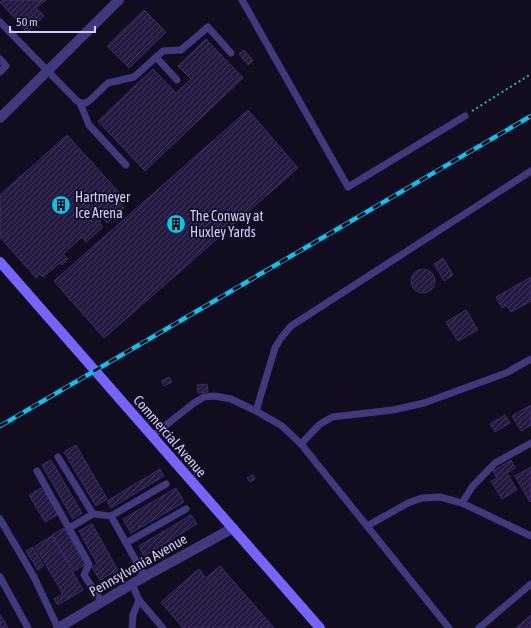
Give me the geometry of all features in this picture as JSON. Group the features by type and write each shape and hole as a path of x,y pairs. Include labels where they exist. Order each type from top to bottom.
{"street":[{"path":"0,118 119,0"},
{"name":"Commercial Avenue","path":"0,262 320,628"},
{"name":"Pennsylvania Avenue","path":"58,628 132,584 232,528"}],"lane":[{"path":"242,0 348,187 465,116"},
{"path":"0,22 80,103 89,125 126,165"},
{"path":"80,103 89,101 108,83 134,76 162,51 181,50 208,27 231,53"},
{"path":"156,57 177,80"},
{"path":"0,59 6,66 0,72"},
{"path":"256,411 275,348 291,326 531,171"},
{"path":"301,444 319,425 332,417 393,410 424,403 506,373 531,359"},
{"path":"152,436 194,403 204,397 215,396 231,399 282,426 301,444 449,628"},
{"path":"462,503 472,487 495,463 531,443"},
{"path":"58,458 93,514"},
{"path":"37,471 89,564 84,575 102,602"},
{"path":"69,528 93,514 111,516 166,484"},
{"path":"367,526 408,503 422,498 440,497 462,503 531,536"},
{"path":"126,543 186,509"},
{"path":"111,516 145,577"},
{"path":"0,519 34,577 58,628"},
{"path":"0,579 28,628"},
{"path":"132,584 139,600 163,628"},
{"path":"480,628 531,584"},
{"path":"132,628 133,615 139,600"}],"path":[{"path":"465,116 531,74"}],"building":[{"path":"3,0 46,0 36,8 44,16 27,32 0,2"},
{"path":"144,10 166,32 129,68 107,46"},
{"path":"206,39 243,78 145,171 98,121 153,69 176,93 191,79 178,66"},
{"path":"244,50 253,61 248,65 239,54"},
{"name":"The Conway at Huxley Yards","path":"248,110 298,168 104,338 54,281"},
{"name":"Hartmeyer Ice Arena","path":"67,135 125,199 120,203 124,208 107,223 103,218 99,222 103,227 86,242 82,237 63,254 68,259 62,265 60,263 43,277 40,274 36,278 0,237 0,195"},
{"path":"443,258 453,275 444,281 434,264"},
{"path":"423,269 431,273 435,281 431,289 423,293 415,289 411,281 415,273"},
{"path":"531,277 531,301 511,312 506,305 502,308 496,297"},
{"path":"466,310 478,330 458,341 446,322"},
{"path":"169,377 172,382 164,386 161,381"},
{"path":"207,384 208,392 198,393 197,385"},
{"path":"531,405 531,425 521,431 512,416"},
{"path":"505,415 510,423 495,432 490,424"},
{"path":"76,445 107,499 96,506 64,452"},
{"path":"51,460 82,513 73,519 42,465"},
{"path":"511,460 515,468 507,473 517,490 502,499 491,481 497,478 493,471"},
{"path":"531,467 531,501 530,502 515,476"},
{"path":"160,469 164,476 111,508 107,501"},
{"path":"253,475 255,479 250,482 247,478"},
{"path":"43,487 59,514 45,522 29,495"},
{"path":"176,488 184,502 131,533 123,519"},
{"path":"191,515 197,524 144,556 139,546"},
{"path":"92,524 118,570 100,580 92,567 97,564 79,531"},
{"path":"64,528 86,564 74,571 52,535"},
{"path":"52,536 83,590 58,605 54,599 63,594 35,546"},
{"path":"33,547 44,566 38,570 26,551"},
{"path":"220,566 274,628 183,628 161,602 199,569 206,578"},
{"path":"0,614 8,628 0,628"},
{"path":"531,615 531,628 516,628"}],"railway":[{"path":"0,426 531,116"}],"place":[{"name":"Hartmeyer Ice Arena","path":"61,205"},
{"name":"The Conway at Huxley Yards","path":"176,224"}]}
